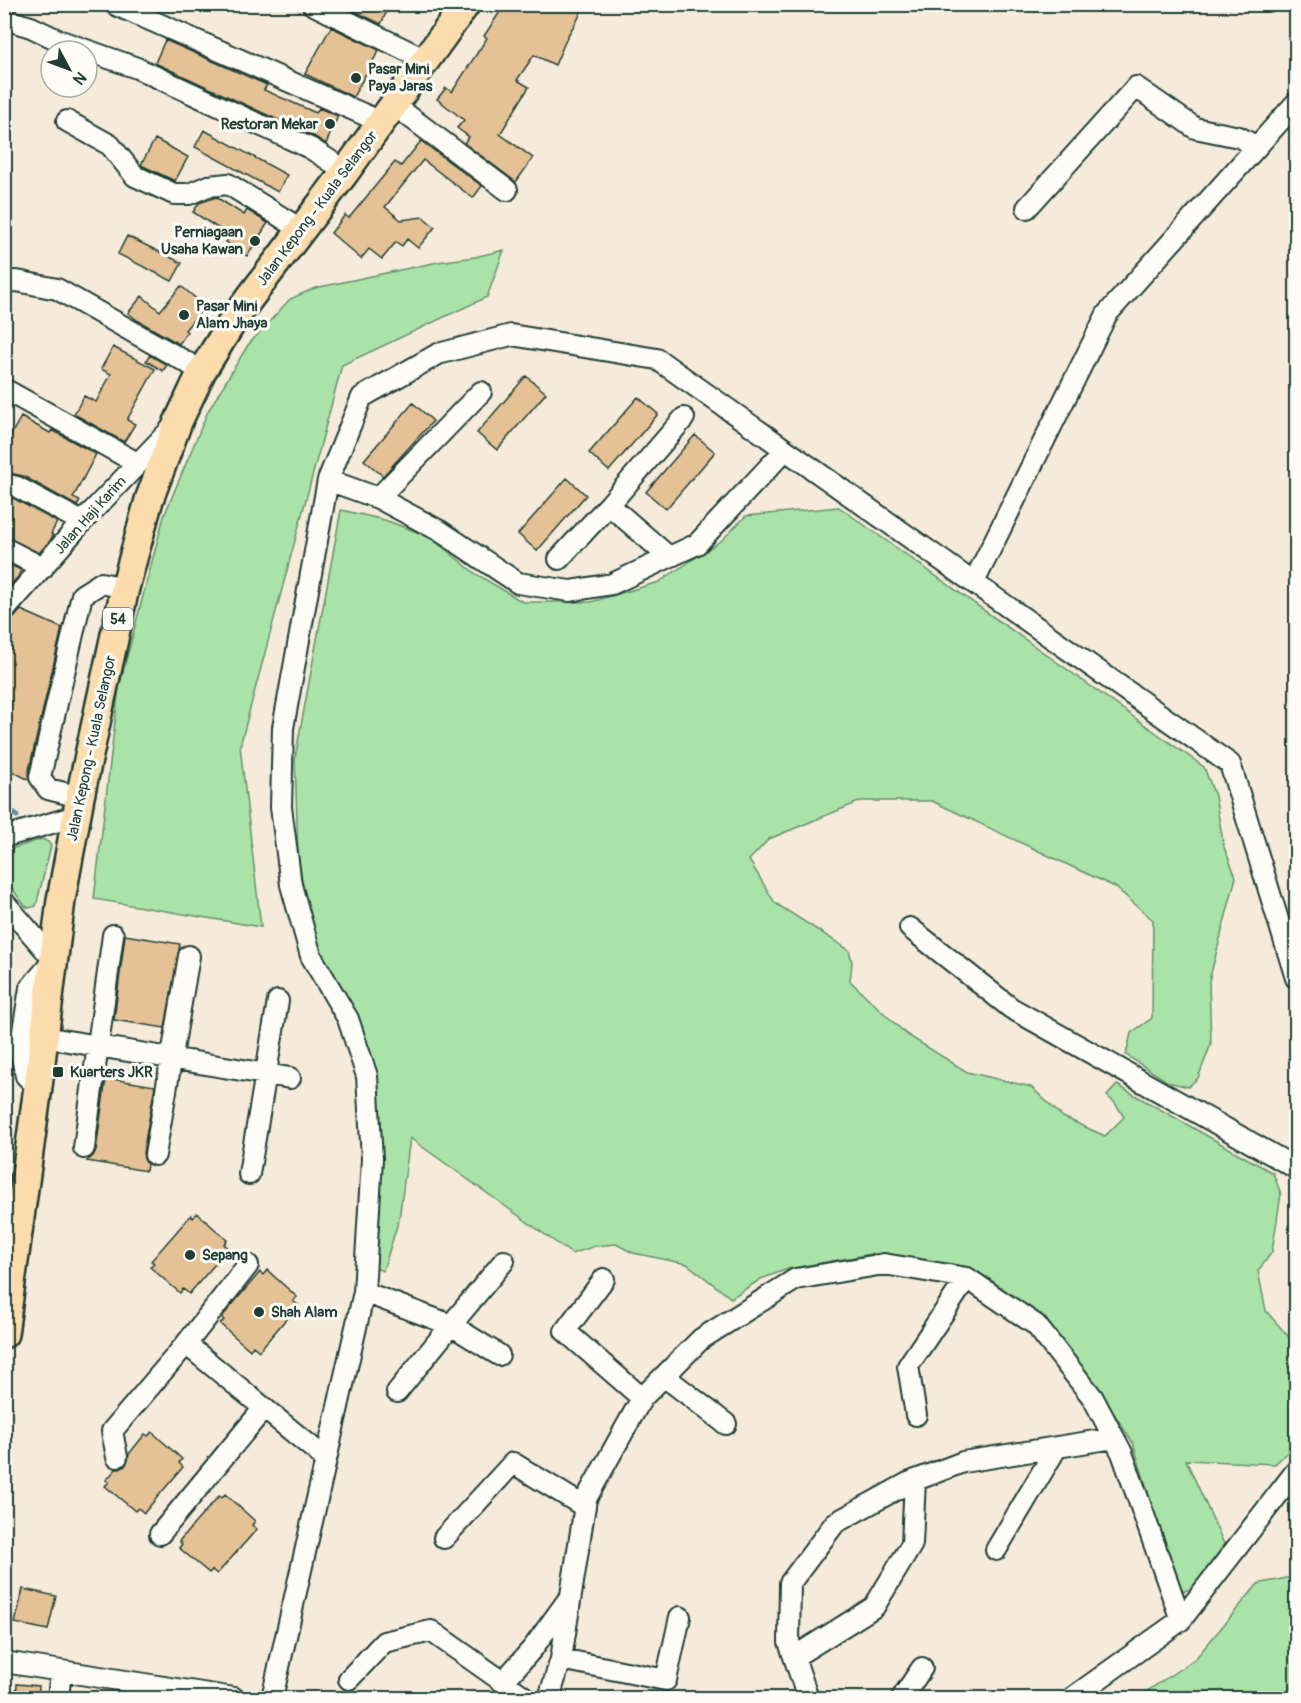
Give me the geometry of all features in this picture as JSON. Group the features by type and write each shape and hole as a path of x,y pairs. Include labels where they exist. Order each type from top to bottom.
{"highway":[{"name":"Jalan Kepong - Kuala Selangor","path":"5,1327 61,900 78,806 125,588 149,500 178,423 202,371 236,316 346,171 466,4"},
{"path":"4,1259 18,1230"}],"street":[{"path":"312,4 426,60"},
{"path":"116,5 388,113 507,190"},
{"path":"4,19 31,27 58,40 137,68 310,148 346,171"},
{"path":"1027,208 1136,87 1195,128 1239,137 1257,147"},
{"path":"974,582 1107,314 1295,108"},
{"path":"67,122 110,145 135,176 174,194 189,194 208,186 228,184 302,230"},
{"path":"4,282 17,281 57,289 202,371"},
{"path":"272,1698 364,1292 372,1159 367,1076 348,1019 311,956 291,885 281,807 283,728 328,480 362,397 438,354 511,335 657,359 1230,764 1296,978"},
{"path":"4,389 137,464"},
{"path":"378,498 481,392"},
{"path":"559,559 684,418"},
{"name":"Jalan Haji Karim","path":"5,610 82,522 178,423"},
{"path":"328,480 378,498 440,531 518,583 570,591 612,584 697,544 785,450"},
{"path":"4,484 17,487 82,522"},
{"path":"609,505 669,557"},
{"path":"4,548 43,568"},
{"path":"78,806 48,789 40,777 82,595 101,582 125,588"},
{"path":"4,837 78,806"},
{"path":"4,902 54,960 30,988 20,1048 26,1076 38,1087"},
{"path":"910,928 1011,1008 1296,1168"},
{"path":"84,1148 113,935"},
{"path":"155,1155 189,956"},
{"path":"249,1174 278,1000"},
{"path":"44,1037 290,1078"},
{"path":"397,1392 504,1261"},
{"path":"549,1698 561,1659 586,1499 642,1398 701,1339 796,1280 884,1264 967,1278 1036,1325 1093,1398 1122,1453 1181,1620"},
{"path":"117,1457 112,1431 186,1344 248,1265"},
{"path":"916,1415 908,1366 967,1278"},
{"path":"604,1279 565,1331 642,1398"},
{"path":"364,1292 451,1325 499,1355"},
{"path":"186,1344 326,1459"},
{"path":"664,1376 726,1424"},
{"path":"160,1533 264,1408"},
{"path":"808,1698 789,1642 790,1583 835,1523 915,1480 963,1462 1114,1438"},
{"path":"996,1550 1058,1447"},
{"path":"444,1538 513,1463 585,1507"},
{"path":"1072,1698 1181,1620 1296,1471"},
{"path":"794,1657 874,1607 912,1544 915,1480"},
{"path":"503,1682 533,1648 571,1597"},
{"path":"561,1659 666,1680 680,1617"},
{"path":"349,1679 384,1642 431,1631 526,1698"},
{"path":"4,1662 234,1698"},
{"path":"902,1698 922,1668"},
{"path":"58,1698 61,1671"}],"green space":[{"path":"504,250 487,297 342,365 240,746 261,927 94,899 119,687 164,516 208,411 248,345 290,299 315,288"},
{"path":"839,507 1204,767 1215,796 1224,847 1236,877 1209,981 1211,1044 1198,1078 1188,1087 1168,1082 1126,1055 1131,1033 1152,1018 1153,920 1115,887 932,801 861,801 769,839 749,860 775,903 849,950 852,962 850,981 906,1034 967,1072 1031,1087 1063,1117 1105,1136 1124,1117 1115,1103 1107,1096 1117,1085 1273,1173 1281,1194 1272,1252 1258,1271 1266,1311 1296,1345 1296,1444 1275,1464 1186,1460 1224,1544 1198,1587 1184,1591 1176,1583 1133,1443 1087,1372 1033,1314 987,1277 904,1257 871,1254 788,1269 761,1279 731,1298 687,1264 633,1253 616,1244 595,1246 572,1254 410,1138 399,1219 383,1271 370,1266 376,1098 312,939 298,856 295,758 341,510 385,520 430,537 476,574 523,602 591,602 659,582 722,540 746,516"},
{"path":"42,839 51,846 36,906 29,908 25,906 5,879 5,861 8,850"},
{"path":"1296,1576 1296,1698 1137,1698 1196,1658 1258,1584"}],"building":[{"path":"340,4 390,4 381,24"},
{"path":"505,4 584,4 555,65 534,55 517,80 529,87 500,134 533,158 516,182 464,143 469,137 457,128 464,120 437,99 446,88 452,92 487,38 484,36"},
{"path":"331,27 379,50 353,97 305,74"},
{"path":"165,40 267,85 264,90 316,113 319,108 338,116 326,144 155,63"},
{"path":"204,130 287,175 278,192 195,147"},
{"path":"155,139 188,157 175,181 141,165"},
{"path":"421,141 482,186 473,198 423,160 385,207 401,220 423,217 435,227 418,248 407,239 402,246 396,242 382,259 369,249 361,259 331,233 345,215 349,218 395,162 401,166"},
{"path":"216,197 244,215 247,210 268,223 247,256 226,242 230,236 193,212 199,203"},
{"path":"127,236 182,263 172,281 118,254"},
{"path":"181,286 205,306 185,330 187,332 179,344 128,313 142,296 160,311"},
{"path":"113,347 155,369 127,420 135,424 124,442 74,414 84,396 96,402 111,374 101,369"},
{"path":"150,355 167,365 163,371 146,361"},
{"path":"526,376 546,393 497,450 477,433"},
{"path":"638,397 658,414 609,471 589,453"},
{"path":"413,403 433,421 383,476 364,460"},
{"path":"21,417 50,433 52,430 96,454 73,498 80,501 77,506 23,476 4,472 4,447"},
{"path":"695,435 715,452 666,509 646,492"},
{"path":"567,478 586,495 537,551 518,534"},
{"path":"4,496 13,498 57,522 50,541 39,553 4,536"},
{"path":"4,562 21,570 18,577 4,592"},
{"path":"21,610 62,628 28,774 29,780 4,767 4,623 13,619"},
{"path":"125,935 180,944 165,1028 114,1020"},
{"path":"106,1078 155,1086 143,1153 147,1164 146,1171 87,1161 96,1150"},
{"name":"Sepang","path":"197,1213 227,1240 224,1244 229,1248 189,1294 183,1289 180,1293 150,1267 154,1263 151,1261 191,1215 193,1218"},
{"name":"Shah Alam","path":"267,1270 297,1297 293,1301 298,1305 259,1351 253,1346 250,1350 220,1324 224,1320 221,1318 260,1272 263,1275"},
{"path":"152,1432 182,1459 179,1463 183,1467 144,1513 138,1508 135,1511 105,1486 109,1482 106,1480 116,1469 125,1466 129,1454 145,1434 148,1436"},
{"path":"225,1494 255,1521 252,1525 257,1529 217,1574 212,1570 209,1573 179,1548 182,1544 179,1541 219,1496 222,1498"},
{"path":"23,1589 56,1596 48,1630 15,1623"},
{"path":"17,1684 39,1686 38,1698 16,1698"}],"waterway":[{"path":"4,805 17,816"}],"place":[{"name":"Pasar Mini Paya Jaras","path":"356,78"},
{"name":"Restoran Mekar","path":"330,124"},
{"name":"Perniagaan Usaha Kawan","path":"255,241"},
{"name":"Pasar Mini Alam Jhaya","path":"184,315"},
{"name":"Kuarters JKR","path":"58,1072"},
{"name":"Sepang","path":"190,1255"},
{"name":"Shah Alam","path":"259,1312"}]}
